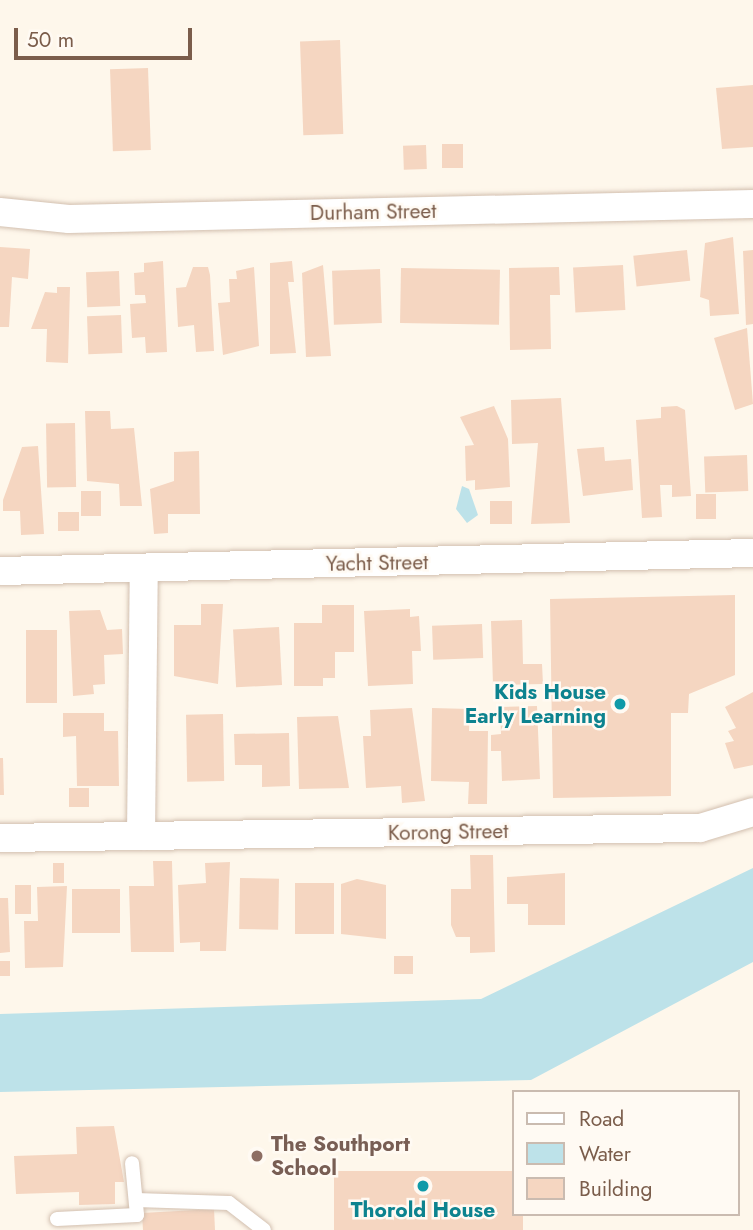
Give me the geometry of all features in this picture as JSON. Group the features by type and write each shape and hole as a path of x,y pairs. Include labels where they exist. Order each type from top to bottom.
{"street":[{"name":"Durham Street","path":"0,212 69,219 751,202"},
{"name":"Yacht Street","path":"0,571 753,553"},
{"path":"141,836 144,569"},
{"name":"Korong Street","path":"0,838 700,828 753,812"}],"lane":[{"path":"57,1219 137,1215 132,1163"},
{"path":"135,1200 229,1203 264,1230"}],"water":[{"path":"462,486 469,489 478,515 467,523 456,509"},
{"path":"753,868 753,962 531,1080 0,1092 0,1014 481,999"}],"building":[{"path":"340,40 343,134 303,135 300,41"},
{"path":"148,68 151,150 113,151 110,69"},
{"path":"753,85 753,147 722,149 716,88"},
{"path":"442,144 463,144 463,168 442,168"},
{"path":"426,145 427,169 404,170 403,146"},
{"path":"733,237 739,314 710,316 709,300 700,297 705,243"},
{"path":"0,247 30,249 28,279 12,277 9,327 0,327"},
{"path":"687,250 690,281 637,286 633,256"},
{"path":"753,250 753,324 746,325 743,251"},
{"path":"163,261 167,352 146,353 145,337 132,338 130,304 146,303 145,295 135,295 134,273 144,272 144,263"},
{"path":"292,261 294,282 288,282 296,353 270,354 270,263"},
{"path":"323,265 331,356 306,357 302,273"},
{"path":"623,265 625,310 575,313 573,268"},
{"path":"193,267 208,267 210,275 214,351 196,352 194,325 178,327 176,288 186,287"},
{"path":"254,267 259,346 223,355 218,303 230,302 229,279 237,279 236,271"},
{"path":"559,267 560,295 550,295 551,349 510,350 509,268"},
{"path":"401,268 500,270 499,325 400,323"},
{"path":"380,269 382,323 334,325 332,271"},
{"path":"119,271 120,306 87,307 86,272"},
{"path":"57,287 70,287 68,363 46,362 47,329 31,329 45,292 57,293"},
{"path":"121,315 122,353 88,354 87,316"},
{"path":"747,328 753,404 735,410 714,338"},
{"path":"561,398 570,523 531,524 538,443 512,444 511,400"},
{"path":"494,406 508,439 510,487 475,490 475,480 466,481 465,446 474,445 460,417"},
{"path":"677,406 685,410 691,496 672,497 672,485 660,485 662,517 642,518 636,420 661,418 661,407"},
{"path":"85,411 110,411 111,429 134,428 142,506 120,506 119,484 87,481"},
{"path":"75,423 76,487 47,487 46,424"},
{"path":"38,446 44,534 21,535 20,511 3,511 3,500 22,447"},
{"path":"604,447 605,461 631,459 633,490 583,496 577,449"},
{"path":"199,451 200,514 168,514 168,533 154,534 150,489 174,481 174,452"},
{"path":"747,455 748,491 705,492 704,457"},
{"path":"81,491 101,491 101,516 81,516"},
{"path":"696,494 716,494 716,519 696,519"},
{"path":"490,501 512,501 512,524 490,524"},
{"path":"58,512 79,512 79,531 58,531"},
{"name":"Kids House Early Learning","path":"735,595 735,675 689,694 688,713 671,713 671,796 553,798 550,599"},
{"path":"201,604 223,604 218,684 174,676 174,625 201,625"},
{"path":"322,605 354,605 354,652 335,652 335,678 323,678 323,686 294,686 294,623 322,623"},
{"path":"410,609 410,617 419,616 421,651 412,651 413,684 368,686 364,611"},
{"path":"100,610 107,630 122,629 123,654 104,655 105,684 93,685 94,694 73,696 69,611"},
{"path":"522,620 523,664 542,664 543,684 493,685 491,621"},
{"path":"482,624 483,658 433,660 432,626"},
{"path":"279,627 282,685 236,687 233,629"},
{"path":"26,630 57,630 57,703 26,703"},
{"path":"753,692 753,765 734,769 725,743 734,741 728,731 736,728 725,707"},
{"path":"537,706 540,779 502,781 501,751 491,751 491,735 501,734 500,707"},
{"path":"412,708 425,801 402,803 401,786 366,788 363,736 371,736 370,710"},
{"path":"432,708 470,709 469,731 488,731 487,804 468,804 469,782 431,781"},
{"path":"63,713 104,713 104,731 118,731 119,786 77,786 76,736 63,737"},
{"path":"223,714 224,781 187,782 186,715"},
{"path":"338,716 349,788 299,789 297,717"},
{"path":"289,733 290,786 262,787 262,765 235,765 234,734"},
{"path":"0,758 3,758 4,795 0,795"},
{"path":"69,788 89,788 89,807 69,807"},
{"path":"470,855 493,855 495,952 470,953 470,937 456,937 451,925 451,889 471,889"},
{"path":"153,861 172,861 174,952 131,952 129,886 154,886"},
{"path":"230,862 226,951 200,951 200,942 180,943 178,885 206,883 205,863"},
{"path":"53,863 64,863 64,883 53,883"},
{"path":"565,873 565,925 528,925 528,904 507,904 507,877"},
{"path":"240,878 279,879 278,930 239,929"},
{"path":"357,879 386,885 386,939 341,934 341,884"},
{"path":"295,883 334,883 334,934 295,934"},
{"path":"15,885 31,885 31,914 15,914"},
{"path":"67,886 63,967 25,968 24,921 38,921 37,887"},
{"path":"72,889 120,889 120,933 72,933"},
{"path":"0,898 8,898 10,952 0,953"},
{"path":"394,956 413,956 413,974 394,974"},
{"path":"0,961 10,961 10,976 0,976"},
{"path":"114,1126 124,1182 115,1182 115,1204 79,1205 79,1192 16,1194 14,1156 77,1154 76,1127"},
{"name":"Thorold House","path":"334,1171 512,1171 512,1216 523,1216 523,1230 334,1230"},
{"path":"214,1209 215,1230 143,1230 142,1213"}],"place":[{"name":"Kids House Early Learning","path":"620,704"},
{"name":"The Southport School","path":"257,1156"},
{"name":"Thorold House","path":"423,1186"}]}
